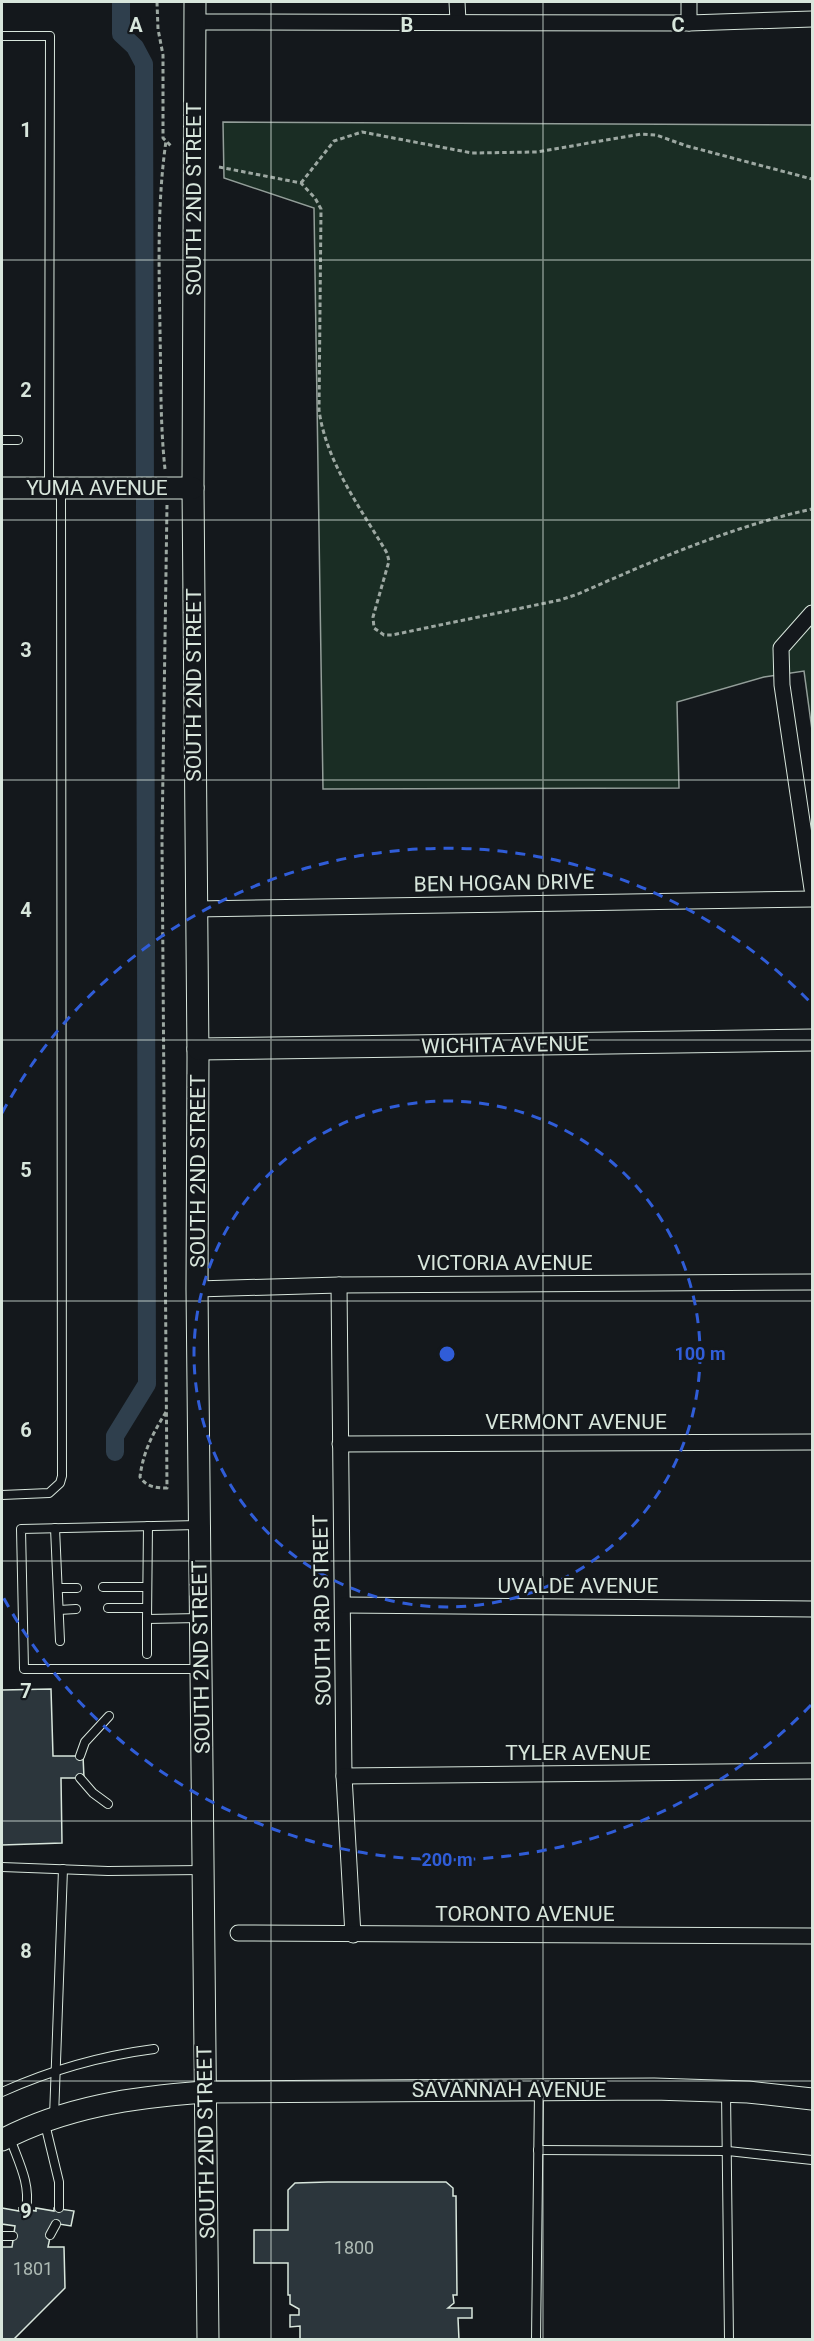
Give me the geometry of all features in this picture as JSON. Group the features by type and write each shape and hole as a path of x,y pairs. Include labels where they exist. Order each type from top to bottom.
{"main road":[{"name":"SOUTH 2ND STREET","path":"195,12 193,488 198,1050 197,1289 208,2340"},
{"name":"YUMA AVENUE","path":"2,488 165,486 193,488"},
{"name":"WICHITA AVENUE","path":"198,1050 813,1040"},
{"name":"SAVANNAH AVENUE","path":"5,2138 82,2108 142,2097 204,2092 726,2091 813,2099"}],"street":[{"path":"457,2 458,21"},
{"path":"689,2 689,23"},
{"path":"195,12 458,21 689,23 813,19"},
{"path":"813,614 781,648 782,685 813,889"},
{"name":"BEN HOGAN DRIVE","path":"195,909 813,899"},
{"name":"VICTORIA AVENUE","path":"197,1289 339,1285 813,1282"},
{"name":"SOUTH 3RD STREET","path":"339,1285 344,1776 354,1935"},
{"name":"VERMONT AVENUE","path":"340,1444 813,1442"},
{"name":"UVALDE AVENUE","path":"344,1605 813,1609"},
{"name":"TYLER AVENUE","path":"344,1776 813,1772"},
{"name":"TORONTO AVENUE","path":"238,1933 813,1936"}],"lane":[{"path":"2,36 50,36 62,1476 60,1483 49,1493 2,1495"},
{"path":"2,440 18,440"},
{"path":"200,1525 21,1529 24,1669 201,1670"},
{"path":"147,1654 148,1526"},
{"path":"55,1528 60,1641"},
{"path":"103,1587 147,1587"},
{"path":"58,1588 77,1588"},
{"path":"108,1608 147,1608"},
{"path":"59,1610 76,1610"},
{"path":"147,1619 201,1618"},
{"path":"80,1756 85,1742 109,1716"},
{"path":"80,1778 108,1804"},
{"path":"2,1867 203,1870"},
{"path":"59,2208 59,2182 49,2120 57,2070 63,1869"},
{"path":"2,2092 57,2070 106,2055 154,2049"},
{"path":"536,2340 539,2090"},
{"path":"726,2091 729,2340"},
{"path":"5,2138 27,2184 26,2209"},
{"path":"538,2150 728,2151 813,2160"},
{"path":"50,2235 56,2224"},
{"path":"2,2236 14,2236"}],"path":[{"path":"157,2 158,30 163,55 163,138 172,147"},
{"path":"301,183 334,141 362,132 472,153 537,152 641,134 656,135 687,146 813,179"},
{"path":"166,141 160,185 159,276 165,486 162,839 166,1412 166,1488 155,1488 145,1483 140,1477 141,1469 144,1453 166,1412"},
{"path":"219,167 301,183 315,198 321,209 319,410 321,429 338,467 387,553 389,561 373,617 374,628 379,633 392,635 569,597 682,548 771,519 813,509"}],"green space":[{"path":"223,122 812,125 812,730 804,671 764,677 677,702 679,788 323,789 314,208 224,178"}],"building":[{"path":"51,1689 53,1756 83,1756 84,1778 61,1778 62,1843 2,1845 2,1690"},
{"path":"446,2182 453,2188 453,2196 456,2196 457,2295 453,2295 454,2303 448,2308 472,2308 472,2318 458,2318 459,2340 300,2340 300,2326 290,2327 290,2315 299,2315 299,2309 290,2304 288,2263 254,2263 254,2230 288,2230 288,2190 295,2183"},
{"path":"2,2208 19,2211 19,2208 36,2211 36,2208 54,2211 54,2208 74,2211 71,2226 53,2223 48,2247 64,2247 65,2288 13,2340 2,2340 2,2247 12,2247 15,2226 2,2224"}],"waterway":[{"path":"115,1452 115,1436 147,1384 144,64 135,47 121,34 121,2"}]}
